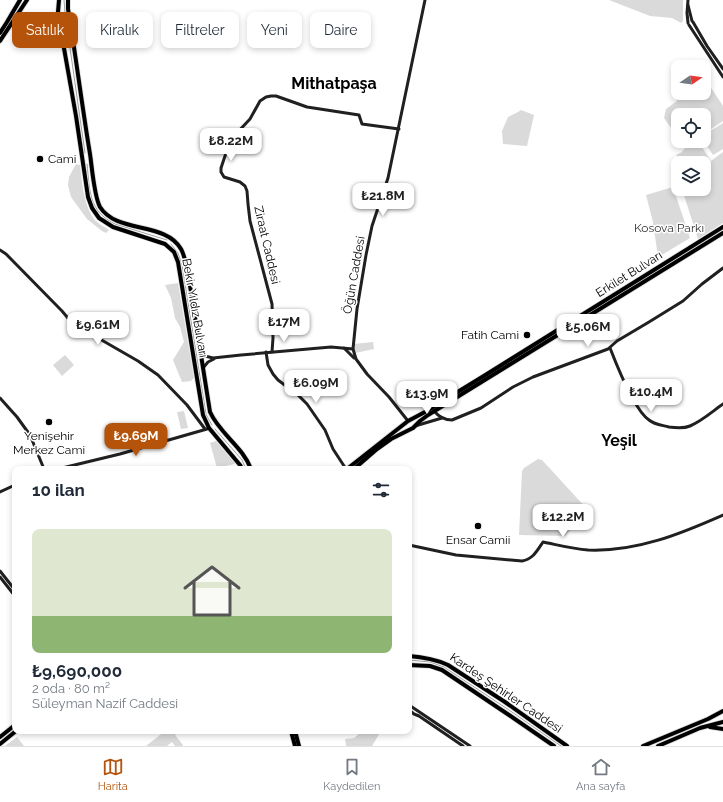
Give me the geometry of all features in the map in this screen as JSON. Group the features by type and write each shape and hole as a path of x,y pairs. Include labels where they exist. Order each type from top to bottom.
{"main road":[{"path":"0,33 20,0"},
{"path":"0,41 27,0"},
{"name":"Bekir Yıldız Bulvarı","path":"59,0 58,12 90,205 97,216 108,224 123,231 163,243 170,247 175,253 178,262 204,419 207,428 240,466"},
{"name":"Bekir Yıldız Bulvarı","path":"68,0 68,12 98,203 105,212 114,219 168,236 180,247 184,255 188,273 203,369 212,415 216,423 247,459 250,466"},
{"name":"Erkilet Bulvarı","path":"350,466 408,421 426,412 723,227"},
{"name":"Erkilet Bulvarı","path":"357,466 377,449 391,439 413,428 434,411 723,233"},
{"path":"408,421 414,422 413,428 407,428 406,425 408,421"},
{"path":"400,428 404,430 402,433"},
{"name":"Kardeş Şehirler Caddesi","path":"412,656 439,661 448,665 537,724 567,746"},
{"name":"Kardeş Şehirler Caddesi","path":"412,664 439,669 554,746"},
{"path":"642,746 708,719 721,712"},
{"path":"658,746 705,727 723,722"},
{"path":"705,727 713,726 723,729"},
{"path":"0,737 12,727"},
{"path":"0,744 12,734"},
{"path":"292,734 295,746"},
{"path":"296,734 299,746"}],"street":[{"name":"Öğün Caddesi","path":"408,421 389,397 367,374 356,359 352,349 357,310 372,226 386,186 399,130 425,0"},
{"path":"688,1 693,22 723,69"},
{"path":"688,1 688,24 723,77"},
{"path":"688,24 689,21 693,22"},
{"name":"Ziraat Caddesi","path":"272,352 272,304 250,221 247,191 245,186 240,182 224,177 221,171 229,144 250,119 260,101 264,97 269,96 278,96 308,107 358,115 362,124 399,130"},
{"path":"0,250 8,255 72,323 138,361 158,375 207,428 78,466"},
{"path":"428,415 432,414 441,418 452,420 481,408 526,380 610,348 617,341 683,300 723,268"},
{"path":"200,351 208,357 215,358 331,347 352,349"},
{"path":"344,348 356,359"},
{"path":"610,348 633,399 645,416 654,423 677,428 692,426 723,404"},
{"path":"266,352 268,365 273,375 307,404 325,430 333,449 344,466"},
{"path":"203,369 208,362 215,358"},
{"path":"0,398 30,435 43,466"},
{"path":"434,411 441,418"},
{"path":"413,428 441,418"},
{"path":"0,492 12,486"},
{"path":"412,546 442,553 520,562 532,557 543,542 586,550 630,547 678,534 723,515"},
{"path":"0,571 12,586"},
{"path":"0,577 12,592"},
{"path":"473,691 477,684"},
{"path":"412,707 470,746"},
{"path":"412,712 463,746"},
{"path":"721,712 720,718 723,722"}],"green space":[{"path":"609,0 683,0 683,21 681,23 672,18 650,16"},
{"path":"711,88 723,106 723,121 711,129 711,108 671,108 671,128 664,118 666,109 677,101 711,100"},
{"path":"521,110 534,115 527,146 503,144 502,131 508,117"},
{"path":"723,123 723,149 713,155 708,148 711,148 711,131"},
{"path":"686,148 703,148 708,156 677,156 676,155"},
{"path":"723,152 723,223 698,239 684,196 711,196 711,161"},
{"path":"76,164 80,165 83,191 89,210 99,224 109,230 106,233 87,219 71,197 68,185 69,177"},
{"name":"Kosova Parkı","path":"671,188 671,196 676,196 690,238 660,256 657,250 653,222 646,195"},
{"path":"178,283 194,378 191,381 182,382 173,360 184,342 180,327 175,318 171,298 165,285"},
{"path":"373,342 374,349 355,353 354,344"},
{"path":"65,355 74,365 62,376 53,365"},
{"path":"184,411 188,428 181,429 177,412"},
{"path":"216,441 235,463 226,466 216,466 210,443"},
{"path":"538,459 542,460 587,509 565,536 519,535 522,471"},
{"path":"161,734 176,734 175,735 183,745 175,746 172,742 167,746 146,746"},
{"path":"379,734 372,746 346,746 345,739 354,738 358,735"},
{"path":"17,737 24,746 5,746"}],"waterway":[{"path":"64,0 85,153"},
{"path":"87,164 92,199 95,206 106,219 115,224 167,240"},
{"path":"171,244 178,253 182,265 206,414 212,425"},
{"path":"215,429 242,460 245,466"},
{"path":"412,660 430,662 444,667 561,746"}],"place":[{"name":"Cami","path":"40,159"},
{"name":"Fatih Cami","path":"527,335"},
{"name":"Yenişehir Merkez Cami","path":"49,422"},
{"name":"Ensar Camii","path":"478,526"}],"district":[{"name":"Mithatpaşa","path":"334,83"},
{"name":"Yeşil","path":"619,440"}]}
